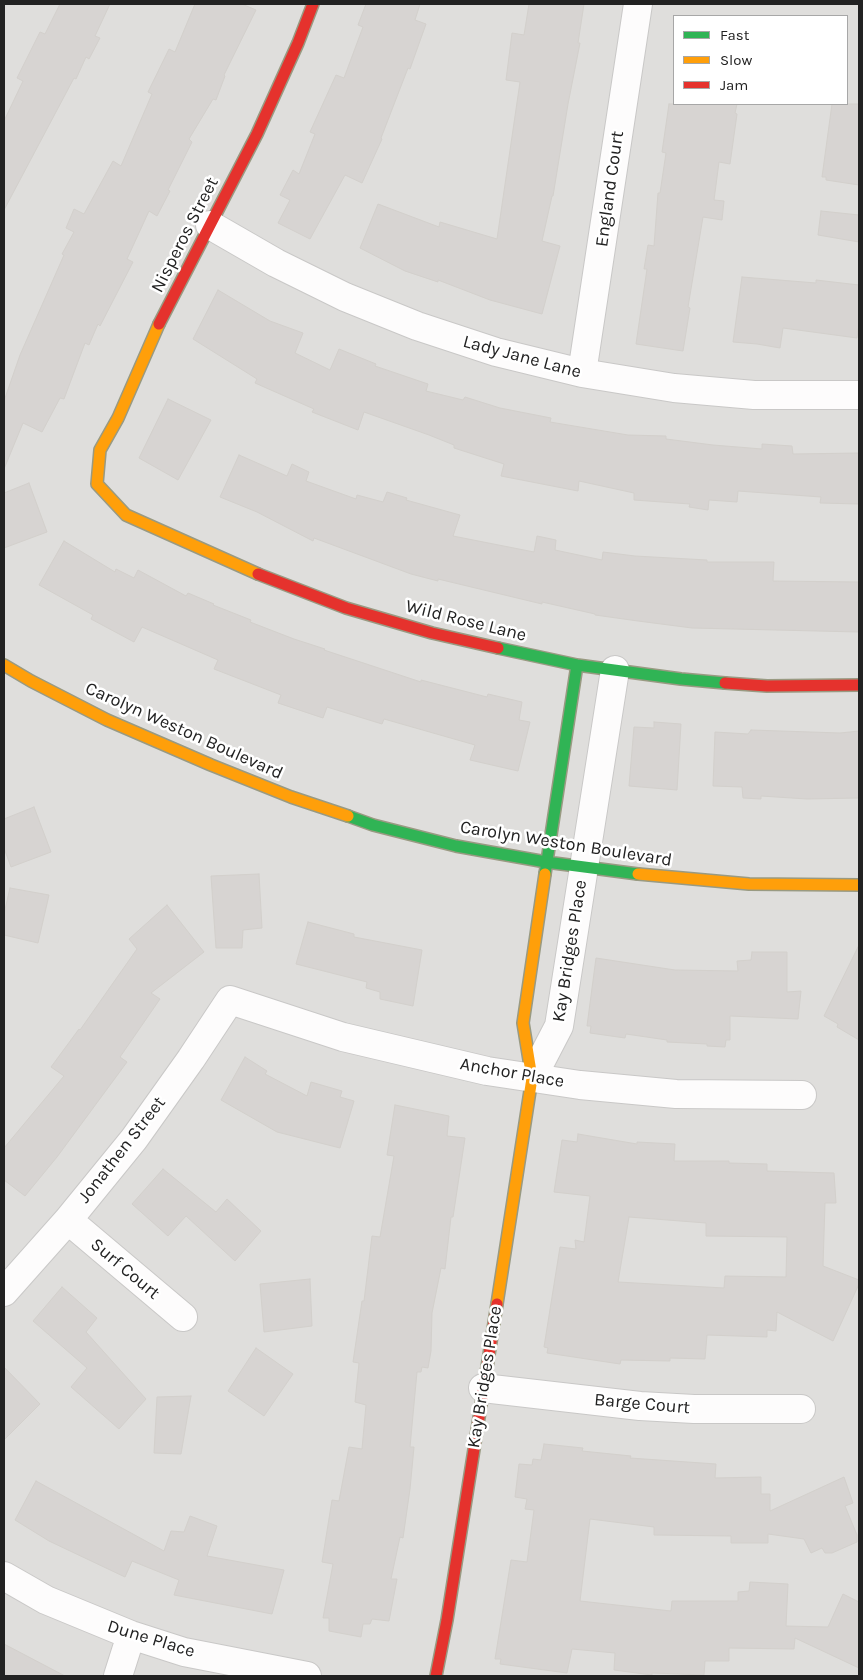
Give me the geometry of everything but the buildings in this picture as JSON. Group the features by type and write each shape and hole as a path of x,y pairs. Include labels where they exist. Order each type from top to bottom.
{"street":[{"name":"Nisperos Street","path":"97,484 100,450 118,418 161,319 257,134 298,43 313,4"},
{"name":"England Court","path":"582,374 638,4"},
{"name":"Lady Jane Lane","path":"210,225 276,263 327,288 417,326 496,352 582,374 674,388 754,395 859,395"},
{"name":"Wild Rose Lane","path":"97,484 126,515 258,574 346,608 432,633 577,665 681,679 767,686 859,685"},
{"name":"Carolyn Weston Boulevard","path":"4,665 107,720 291,797 372,825 456,846 546,862 659,877 749,884 859,885"},
{"name":"Kay Bridges Place","path":"436,1676 532,1078 523,1022 577,665"},
{"name":"Kay Bridges Place","path":"532,1078 559,1026 615,670"},
{"name":"Anchor Place","path":"230,1000 343,1037 487,1071 580,1086 676,1094 802,1095"},
{"name":"Jonathen Street","path":"4,1292 68,1220 134,1139 191,1060 230,1000"},
{"name":"Surf Court","path":"68,1220 183,1318"},
{"name":"Barge Court","path":"483,1388 640,1406 694,1409 801,1409"},
{"name":"Dune Place","path":"4,1576 46,1600 131,1636 184,1652 307,1676"},
{"path":"118,1676 131,1636"}],"shaded area":[{"path":"4,4 859,4 859,1676 4,1676"}],"traffic: fast":[{"path":"498,648 577,665 725,683"},
{"path":"545,874 577,665"},
{"path":"348,816 373,825 456,846 546,862 638,874"}],"traffic: slow":[{"path":"159,324 118,418 100,450 97,484 126,515 258,574"},
{"path":"4,665 107,720 291,797 348,816"},
{"path":"497,1304 532,1078 523,1023 545,874"},
{"path":"638,874 749,884 859,885"}],"traffic: jam":[{"path":"159,324 257,134 298,43 313,4"},
{"path":"258,574 346,608 432,633 498,648"},
{"path":"725,683 767,686 859,685"},
{"path":"436,1676 447,1620 497,1304"}]}
